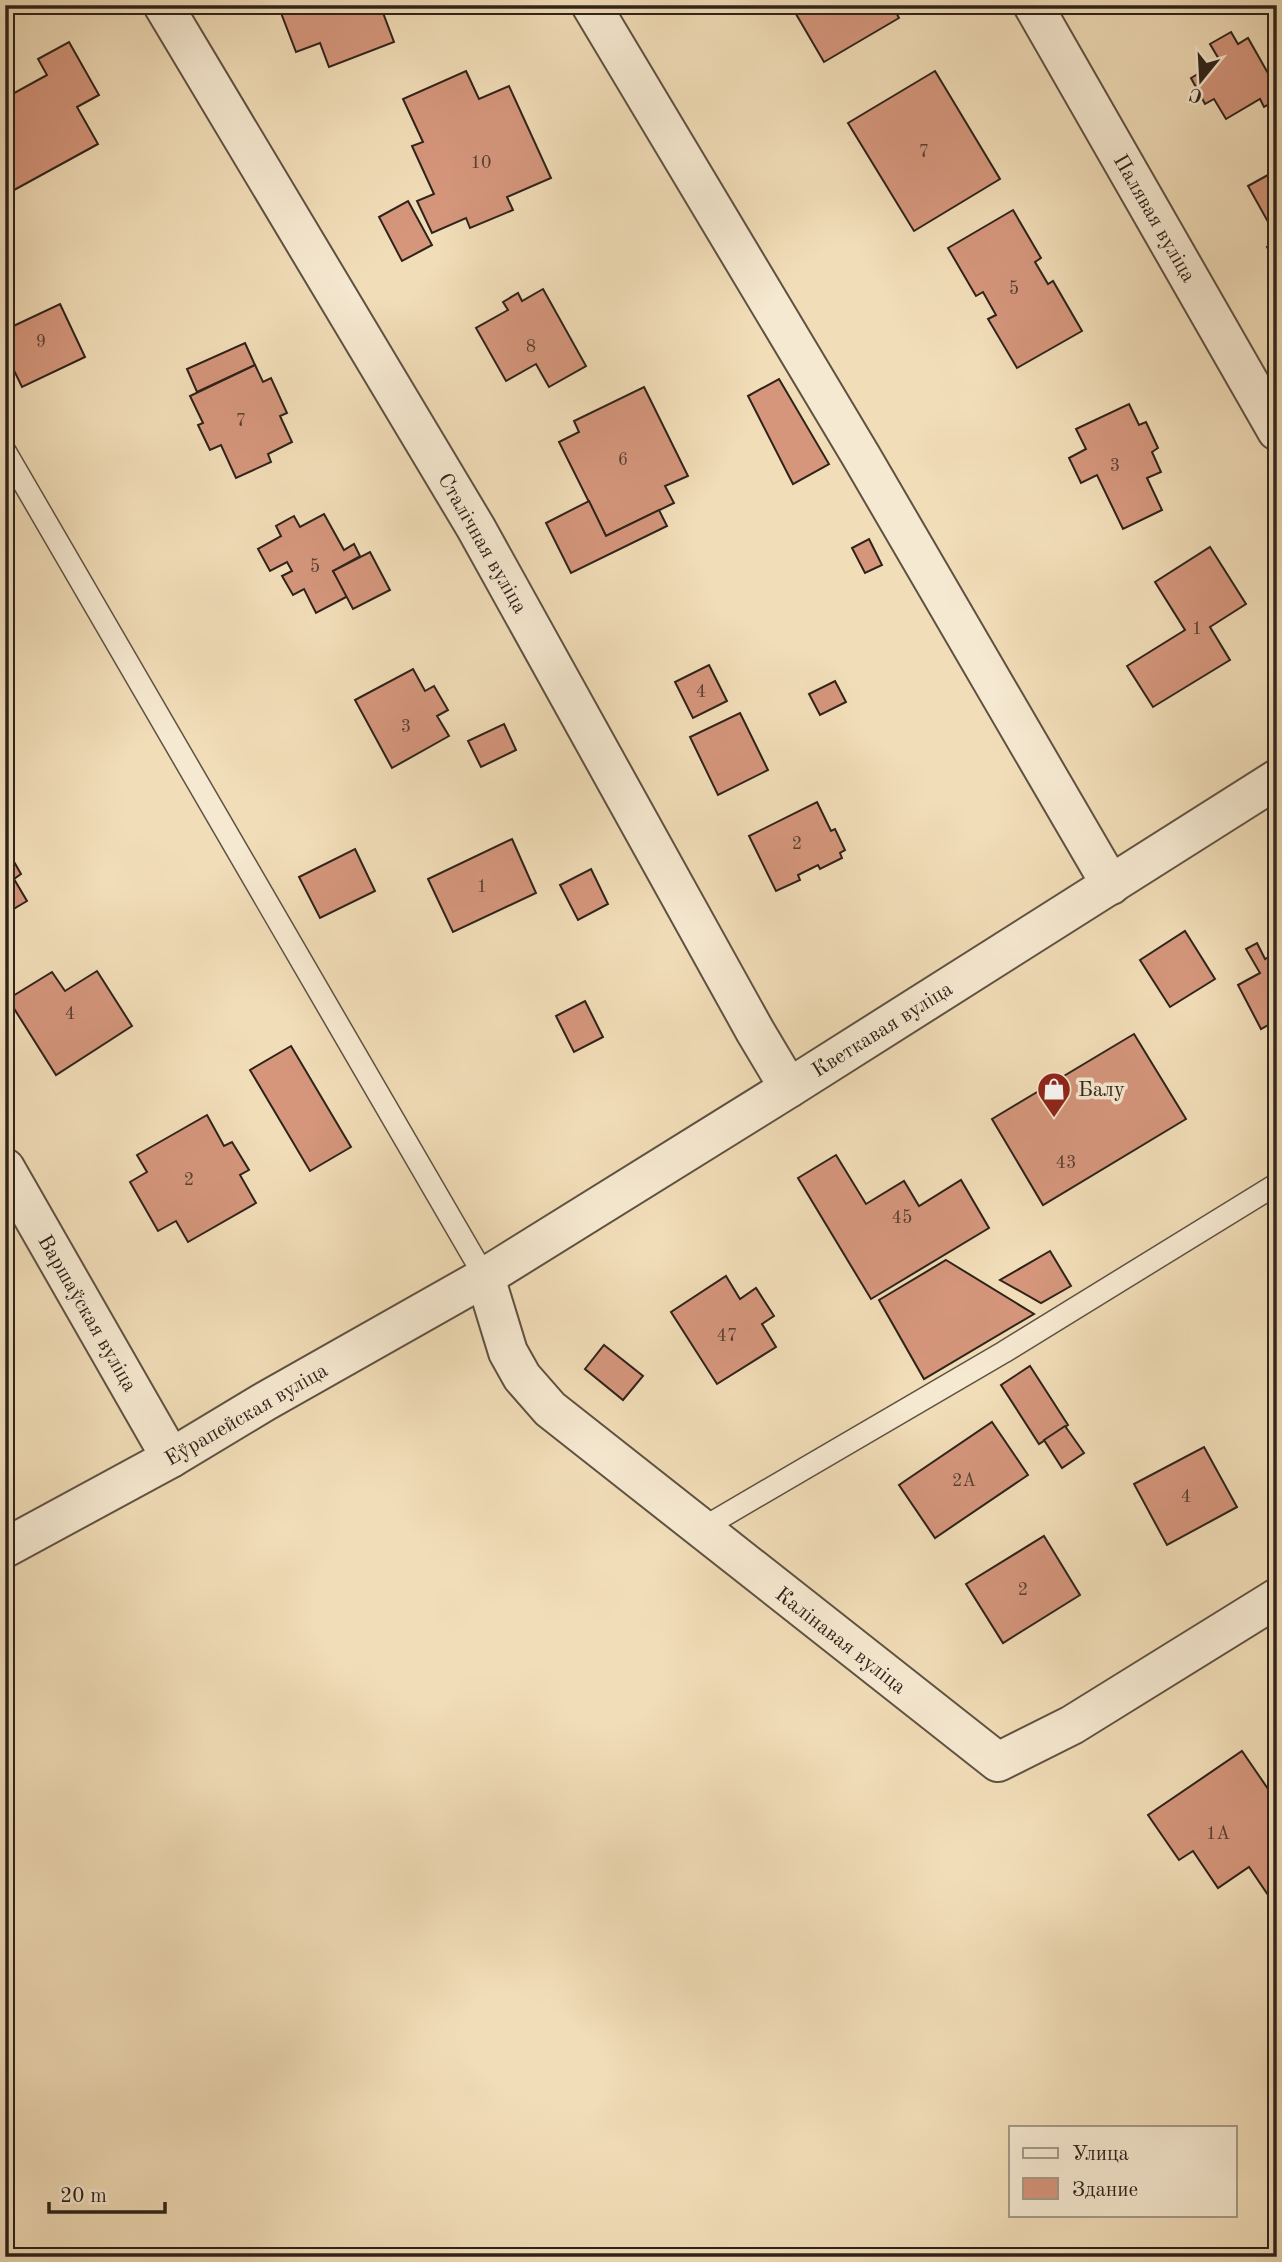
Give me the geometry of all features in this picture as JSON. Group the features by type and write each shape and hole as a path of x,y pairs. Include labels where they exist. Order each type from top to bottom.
{"street":[{"name":"Сталічная вуліца","path":"163,5 476,528 789,1088"},
{"path":"591,5 854,444 1111,885"},
{"name":"Палявая вуліца","path":"1033,5 1277,431"},
{"name":"Кветкавая вуліца","path":"485,1277 1277,779"},
{"name":"Варшаўская вуліца","path":"5,1168 171,1458"},
{"name":"Еўрапейская вуліца","path":"5,1548 171,1458 485,1277"},
{"name":"Калінавая вуліца","path":"485,1277 509,1352 522,1377 550,1409 998,1762 1072,1725 1277,1598"}],"lane":[{"path":"5,451 485,1277"},
{"path":"701,1529 1004,1352 1277,1184"}],"building":[{"path":"278,5 380,5 394,42 329,67 320,43 296,52"},
{"path":"810,5 892,5 899,18 824,62 796,14"},
{"path":"1231,32 1238,44 1248,38 1277,89 1277,100 1264,107 1260,99 1226,119 1214,99 1205,104 1191,78 1220,61 1210,44"},
{"path":"69,42 99,95 77,107 98,144 5,195 5,98 47,75 38,59"},
{"path":"466,71 479,99 509,86 551,178 507,197 513,210 470,228 466,218 432,233 417,201 434,194 412,146 423,142 403,99"},
{"path":"935,71 1000,179 914,231 848,123"},
{"path":"1277,170 1277,238 1248,186"},
{"path":"408,201 432,245 402,261 379,217"},
{"path":"1013,210 1041,258 1035,262 1048,284 1053,281 1082,331 1017,368 988,319 996,315 983,292 976,296 948,248"},
{"path":"1277,242 1277,265 1267,247"},
{"path":"543,289 586,366 549,387 536,364 506,381 476,328 508,310 503,302 518,293 522,301"},
{"path":"60,304 85,357 22,387 5,352 5,330"},
{"path":"245,343 255,365 197,392 187,369"},
{"path":"255,365 263,382 271,378 287,413 280,416 292,442 268,454 271,462 236,478 221,445 210,450 198,425 203,423 190,396"},
{"path":"779,379 829,464 793,484 748,396"},
{"path":"644,387 688,476 665,486 674,503 606,536 559,442 579,432 574,421"},
{"path":"1129,404 1139,425 1146,422 1158,448 1152,452 1161,472 1147,478 1162,510 1123,529 1097,475 1081,483 1069,458 1086,449 1076,429"},
{"path":"589,501 606,536 659,510 667,526 571,573 546,523"},
{"path":"324,514 344,550 354,544 360,556 333,571 348,596 316,613 304,589 293,595 282,576 292,571 287,562 270,571 258,549 281,536 276,526 294,516 300,527"},
{"path":"869,539 882,565 865,573 852,548"},
{"path":"1210,547 1246,604 1210,627 1230,660 1153,707 1127,666 1185,630 1155,582"},
{"path":"370,552 390,590 353,609 333,571"},
{"path":"709,665 727,701 693,718 675,682"},
{"path":"413,669 425,691 434,686 448,710 437,716 449,736 392,768 355,700"},
{"path":"835,681 846,702 820,715 809,694"},
{"path":"740,713 768,770 718,795 690,737"},
{"path":"504,724 516,750 481,767 468,741"},
{"path":"817,802 831,831 835,829 845,850 840,853 842,858 820,869 818,865 798,875 800,880 776,891 749,836"},
{"path":"512,839 536,893 453,932 428,879"},
{"path":"5,846 21,874 14,879 27,901 5,914"},
{"path":"355,849 375,891 320,918 299,877"},
{"path":"591,869 608,904 578,920 560,885"},
{"path":"1185,931 1215,979 1170,1007 1140,960"},
{"path":"1257,943 1265,959 1277,952 1277,1020 1261,1029 1238,985 1260,973 1246,949"},
{"path":"97,971 132,1026 56,1075 8,999 52,972 65,991"},
{"path":"585,1001 603,1037 574,1052 556,1016"},
{"path":"1134,1034 1186,1119 1043,1205 992,1119"},
{"path":"291,1046 351,1147 310,1171 250,1070"},
{"path":"207,1115 224,1146 232,1142 249,1170 240,1175 256,1203 188,1242 176,1221 158,1231 130,1182 147,1172 137,1155"},
{"path":"836,1155 866,1204 904,1181 919,1206 961,1180 989,1228 871,1299 798,1178"},
{"path":"1050,1251 1071,1286 1041,1303 1000,1280"},
{"path":"946,1260 1034,1314 924,1379 879,1300"},
{"path":"726,1276 740,1299 756,1288 774,1316 762,1324 776,1347 717,1384 671,1312"},
{"path":"604,1345 643,1376 623,1400 585,1369"},
{"path":"1030,1366 1068,1425 1039,1444 1001,1385"},
{"path":"992,1422 1028,1475 935,1538 899,1485"},
{"path":"1065,1426 1084,1453 1062,1468 1044,1440"},
{"path":"1204,1447 1237,1507 1167,1545 1134,1484"},
{"path":"1044,1536 1080,1595 1003,1643 966,1584"},
{"path":"1242,1751 1277,1802 1277,1894 1270,1898 1249,1867 1218,1888 1193,1851 1179,1860 1148,1815"}],"place":[{"name":"Балу","path":"1054,1119"}]}
